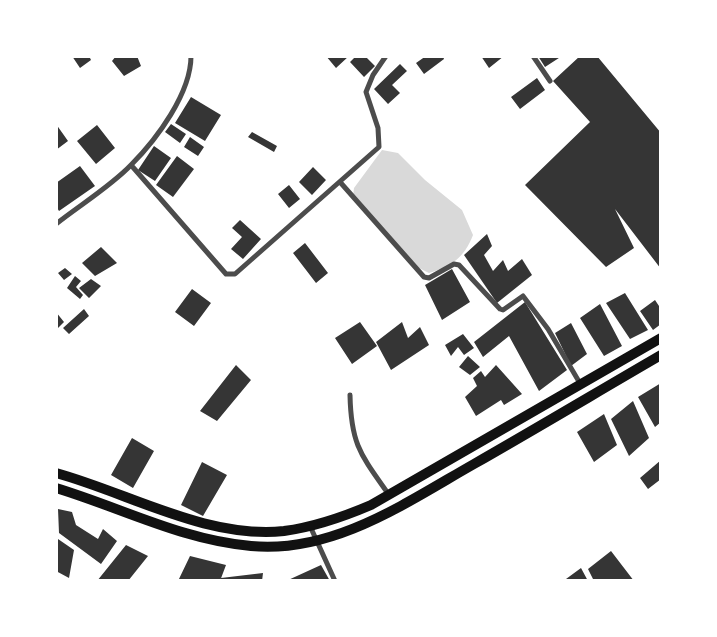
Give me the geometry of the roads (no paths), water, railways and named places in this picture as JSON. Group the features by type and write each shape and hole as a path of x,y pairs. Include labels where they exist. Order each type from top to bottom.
{"highway":[{"path":"56,473 88,482 166,513 207,524 255,531 282,531 310,526 338,519 389,495 661,338"},
{"path":"56,488 82,496 126,515 201,539 252,546 282,546 315,540 376,519 537,429 661,355"}],"street":[{"path":"56,224 131,165 180,98 191,69 191,56"},
{"path":"131,165 226,274 235,274 379,147 378,128 366,92 373,75 386,56"},
{"path":"533,56 550,80"},
{"path":"340,182 424,277 429,278 454,264 459,265 500,309 503,310 523,296 548,329 581,385"},
{"path":"350,395 351,424 357,446 389,495"},
{"path":"310,526 335,581"}]}
